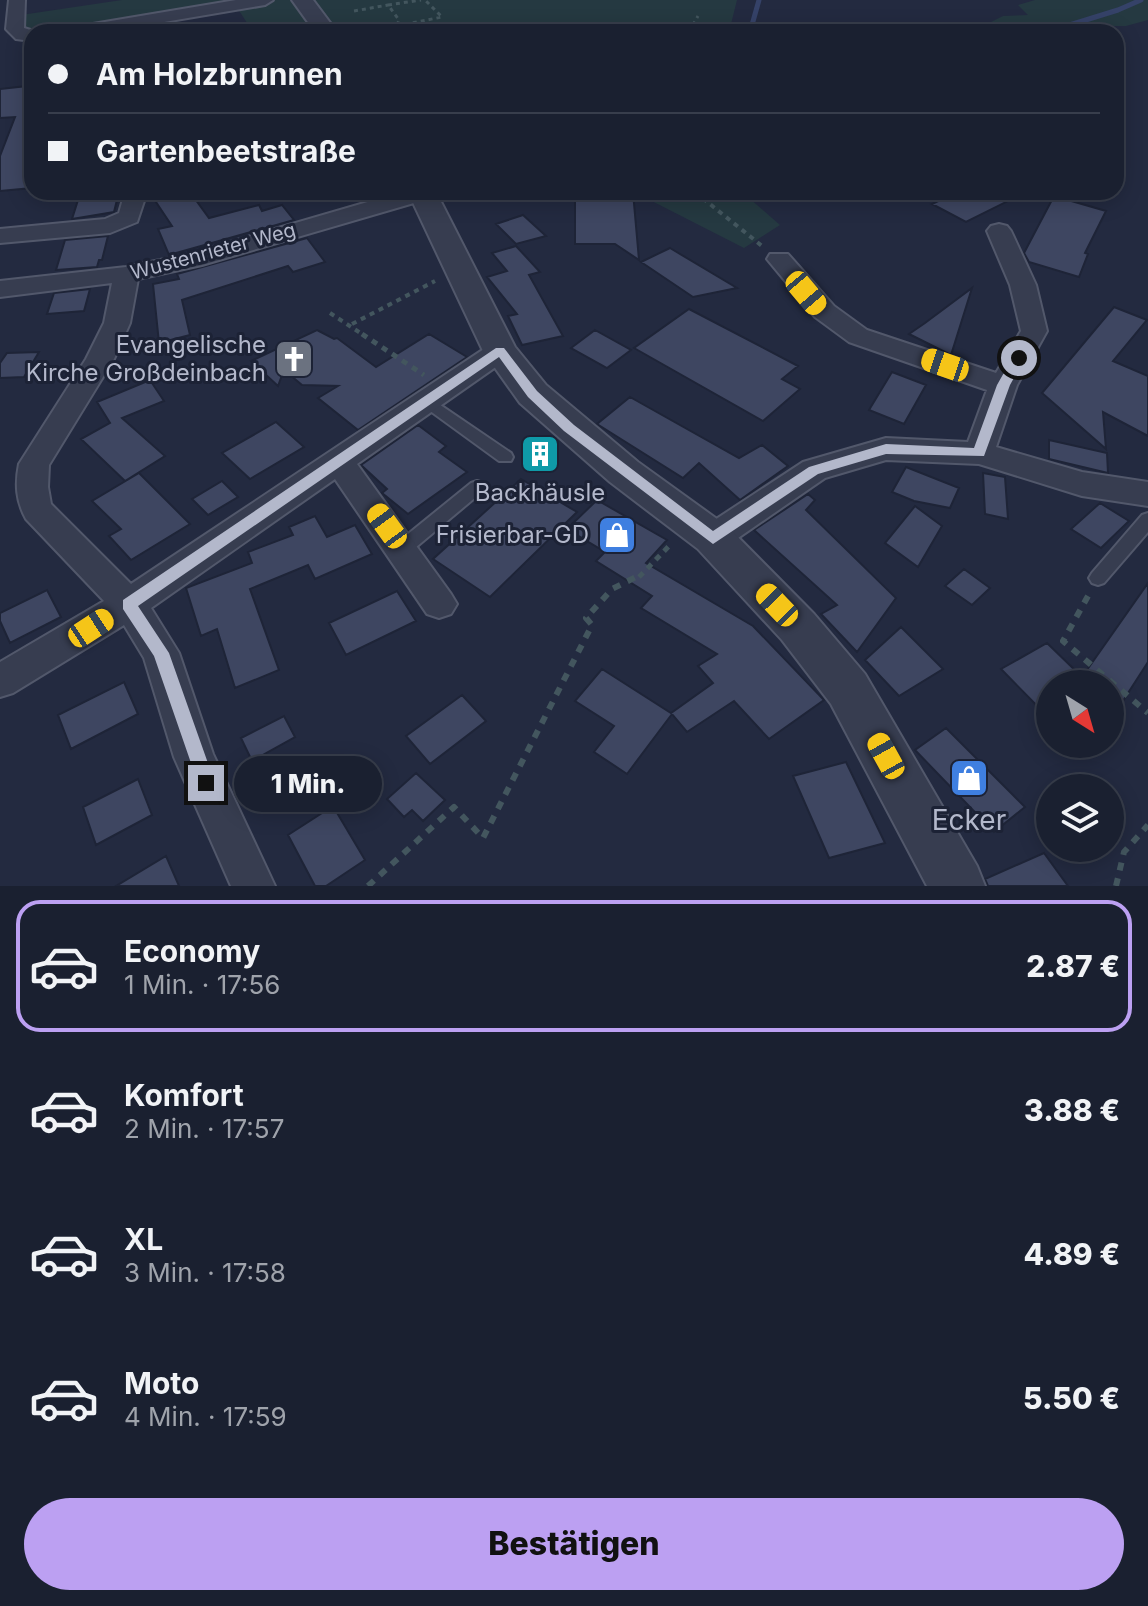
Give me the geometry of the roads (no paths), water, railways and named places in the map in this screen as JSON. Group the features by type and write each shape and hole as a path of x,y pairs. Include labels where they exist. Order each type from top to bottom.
{"street":[{"path":"17,0 15,29 24,35"},
{"path":"122,24 265,0"},
{"path":"302,0 320,24"},
{"path":"0,236 110,226 129,217 134,200"},
{"name":"Wustenrieter Weg","path":"0,289 126,274 193,260 398,200"},
{"path":"425,200 500,351 533,394 569,428 702,530 798,627 848,689 957,886"},
{"path":"979,453 1003,385 1034,331 1023,285 999,231"},
{"path":"779,259 820,309 847,331 1003,385"},
{"path":"126,274 117,323 100,359 34,464 30,483 37,510 129,604 161,653 194,757 253,886"},
{"path":"0,681 129,604 500,351"},
{"path":"702,530 814,470 886,449 979,453 1082,484 1148,494"},
{"path":"339,461 403,548 439,604"}],"lane":[{"path":"436,395 505,457"},
{"path":"403,548 477,487"},
{"path":"1098,578 1148,520"}],"waterway":[{"path":"752,24 759,0"},
{"path":"1073,24 1141,0"}],"place":[{"name":"Evangelische Kirche Großdeinbach","path":"294,359"},
{"name":"Backhäusle","path":"540,454"},
{"name":"Frisierbar-GD","path":"617,535"},
{"name":"Ecker","path":"969,778"}]}
